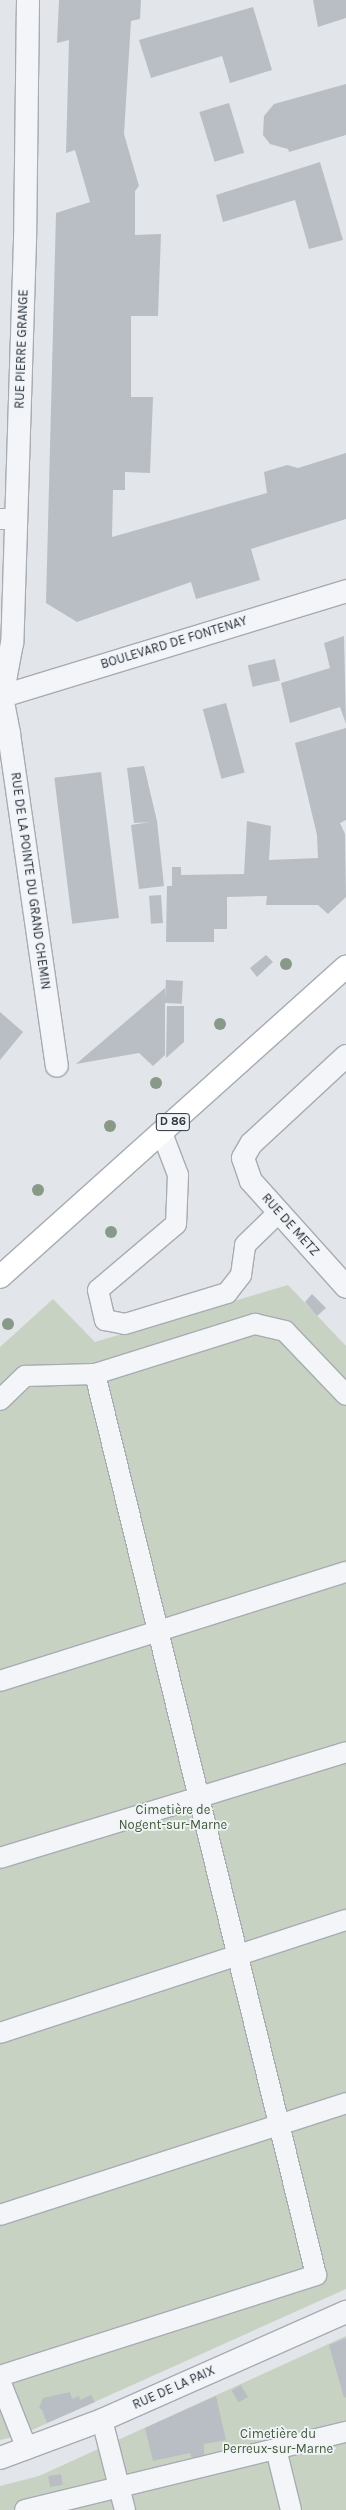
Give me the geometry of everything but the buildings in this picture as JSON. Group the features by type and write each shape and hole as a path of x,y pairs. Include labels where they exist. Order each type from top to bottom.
{"main road":[{"name":"D 86","path":"0,1277 346,967"}],"street":[{"name":"RUE PIERRE GRANGE","path":"1,697 12,643 8,519 26,240 28,0"},
{"name":"BOULEVARD DE FONTENAY","path":"1,697 346,591"},
{"name":"RUE DE LA POINTE DU GRAND CHEMIN","path":"1,697 10,734 57,1066"},
{"name":"RUE DE METZ","path":"346,1056 250,1144 242,1158 251,1181 346,1286"},
{"name":"RUE DE LA PAIX","path":"0,2458 102,2420 346,2312"}],"lane":[{"path":"162,1133 178,1175 176,1224 98,1290 105,1320 125,1324 227,1293 240,1275 245,1245 278,1212"},
{"path":"0,1400 26,1376 95,1374 255,1324 285,1331 346,1395"},
{"path":"0,2376 316,2275 95,1374"},
{"path":"0,1681 346,1572"},
{"path":"0,1858 346,1752"},
{"path":"0,2033 346,1920"},
{"path":"0,2215 346,2103"},
{"path":"0,2381 27,2449"},
{"path":"102,2420 125,2510"},
{"path":"25,2510 69,2505 119,2487 346,2432"},
{"path":"276,2449 291,2510"}],"green space":[{"name":"Cimetière de Nogent-sur-Marne","path":"288,1285 346,1346 346,2289 21,2435 0,2440 0,1347 53,1299 95,1342"},
{"name":"Cimetière du Perreux-sur-Marne","path":"346,2336 346,2510 0,2510 0,2486 39,2476"}]}
